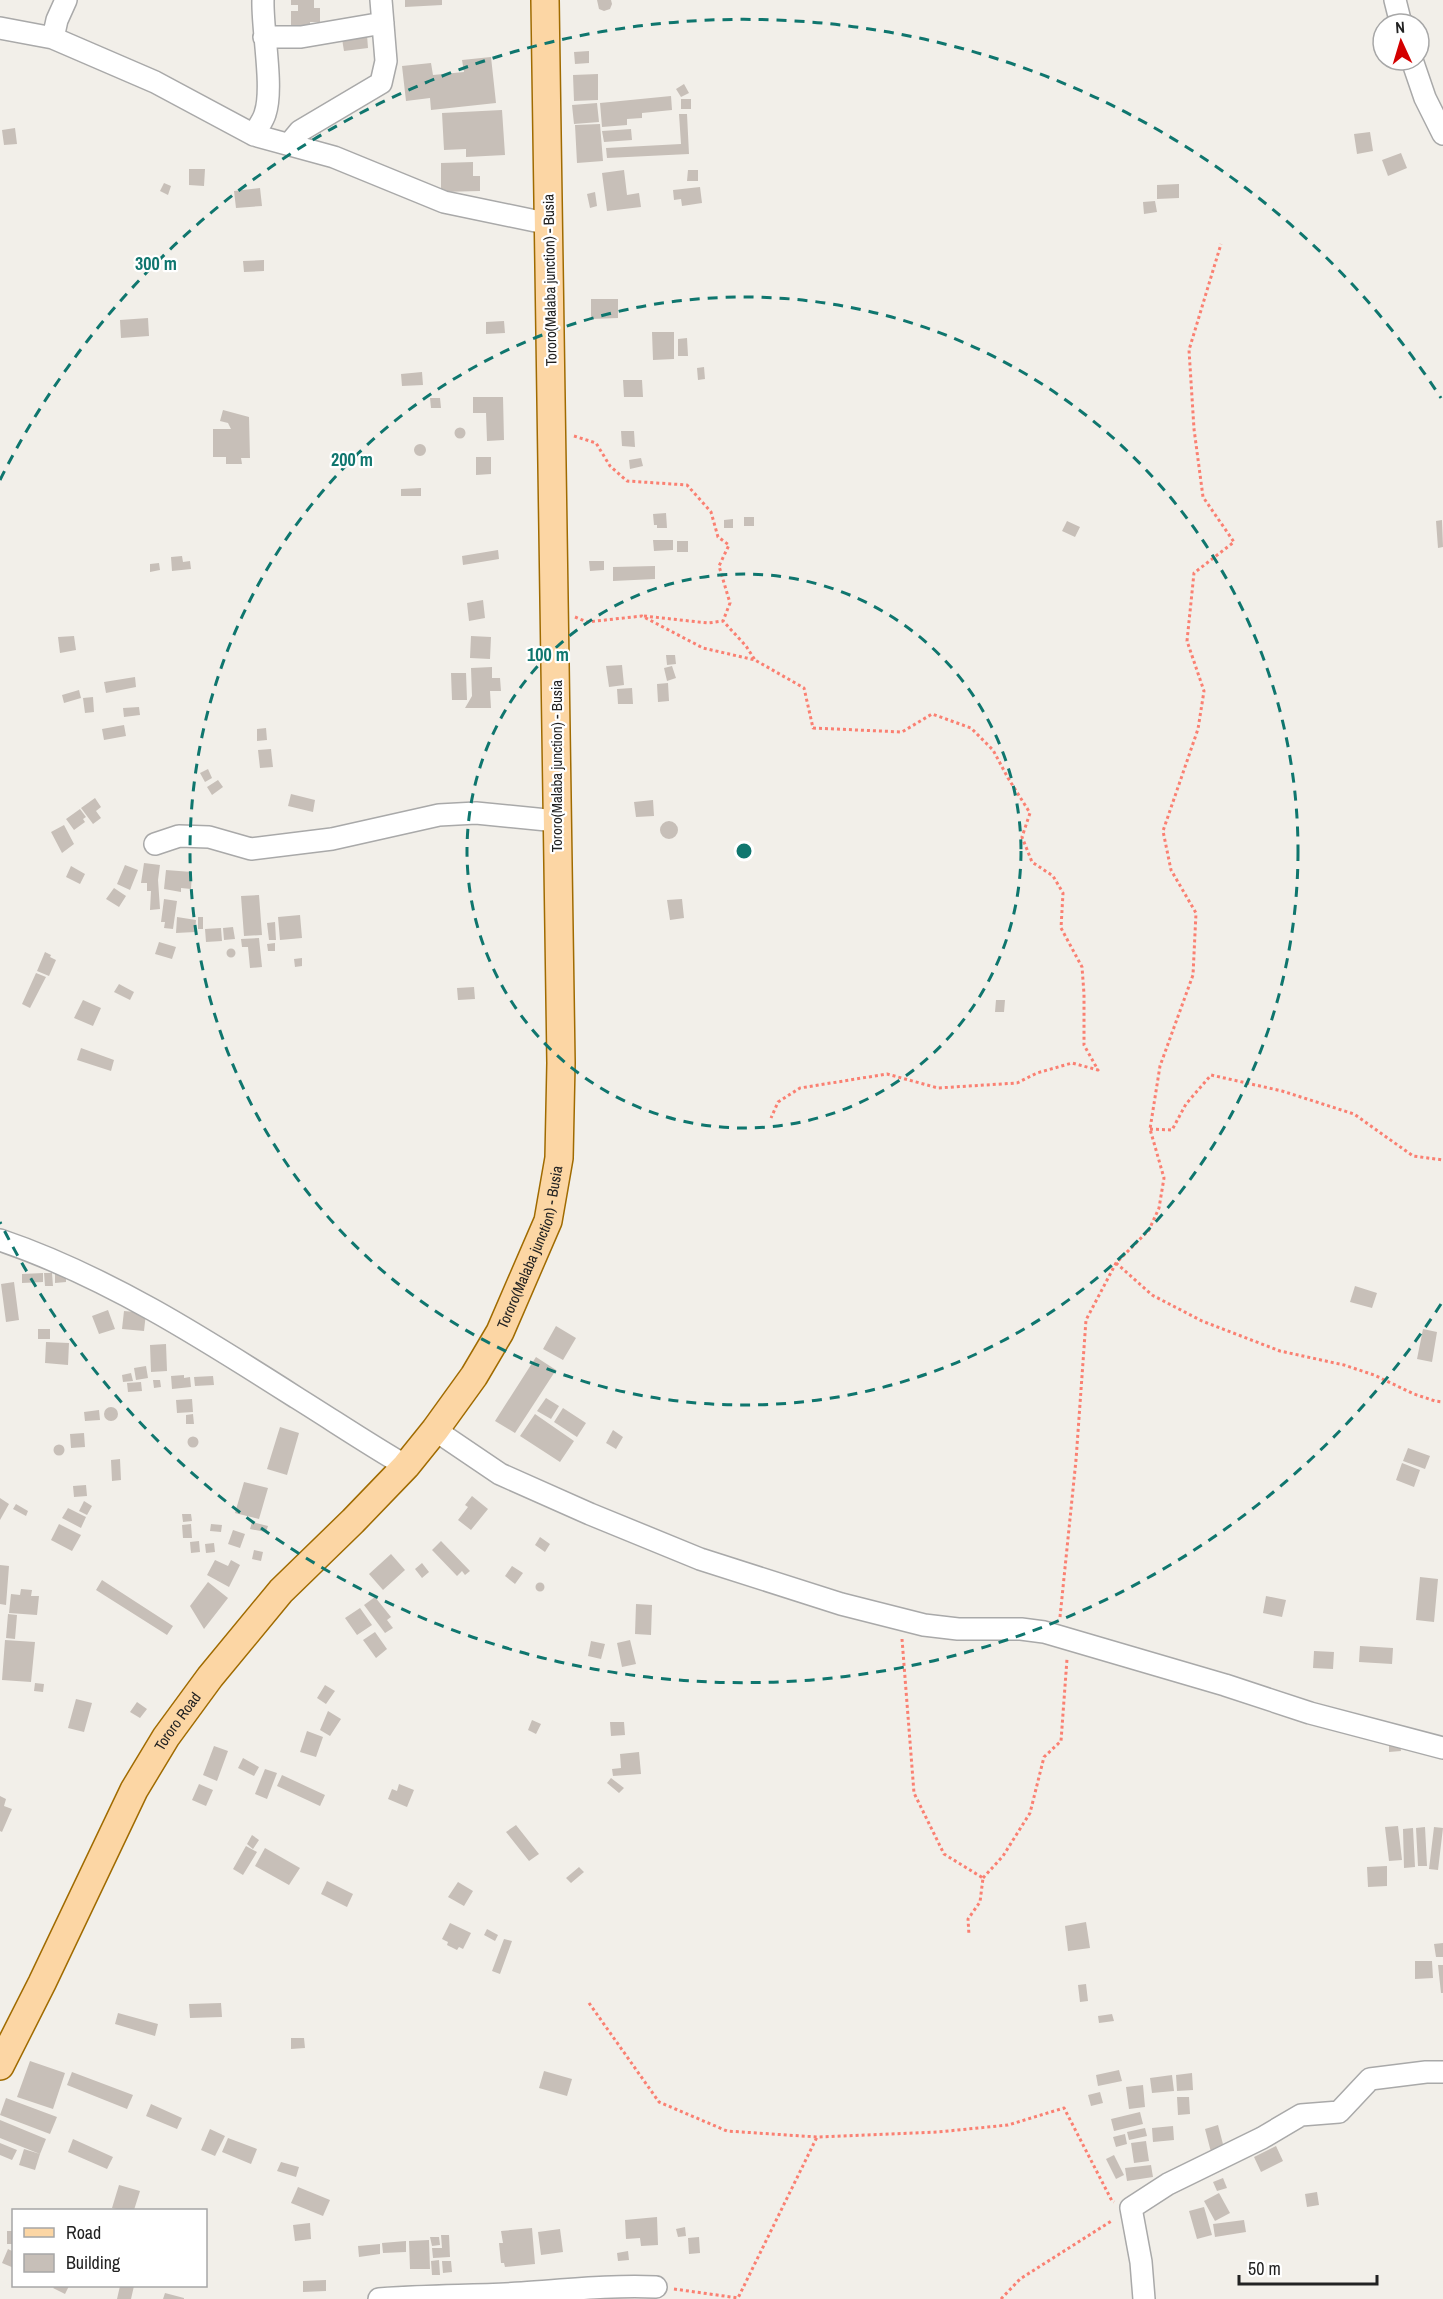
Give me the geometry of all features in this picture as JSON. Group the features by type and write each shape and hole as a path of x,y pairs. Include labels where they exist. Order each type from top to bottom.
{"main road":[{"name":"Tororo(Malaba junction) - Busia","path":"435,1430 474,1376 500,1332 548,1221 559,1158 561,1063 546,0"},
{"name":"Tororo Road","path":"0,2066 134,1790 166,1737 210,1677 281,1591 406,1466 435,1430"}],"street":[{"path":"53,38 57,20 66,0"},
{"path":"254,135 266,113 263,0"},
{"path":"290,143 300,131 381,83 386,61 381,0"},
{"path":"264,37 301,37 383,23"},
{"path":"0,28 53,38 155,82 254,135 290,143 334,157 444,202 550,224"},
{"path":"1416,72 1425,98 1443,134"},
{"path":"155,844 179,836 209,837 250,849 332,839 439,815 476,813 557,821"},
{"path":"0,1240 36,1252 86,1275 156,1313 298,1398 360,1440 406,1466"},
{"path":"435,1430 500,1474 590,1514 700,1558 840,1604 901,1619 958,1629 1021,1629 1064,1638 1225,1684 1310,1713 1443,1748"},
{"path":"1144,2299 1141,2262 1131,2208 1168,2184 1262,2138 1301,2115 1339,2112 1370,2079 1443,2072"},
{"path":"379,2299 434,2294 520,2293 623,2285 656,2287"}],"path":[{"path":"969,1935 968,1919 980,1902 983,1878 1003,1856 1030,1813 1044,1757 1061,1741 1064,1638 1086,1320 1116,1263 1149,1230 1159,1208 1164,1178 1150,1129 1160,1066 1193,975 1196,913 1171,870 1163,831 1198,729 1204,691 1187,641 1194,573 1234,542 1203,497 1194,429 1189,350 1221,244"},
{"path":"552,429 596,443 610,466 627,481 687,485 711,512 718,537 729,545 719,566 730,603 723,621"},
{"path":"555,607 587,622 642,616 708,623 723,621"},
{"path":"642,616 703,648 755,660 804,688 813,729 902,732 932,714 970,728 993,750 1030,813 1022,837 1032,862 1053,876 1063,893 1061,928 1082,967 1084,1045 1098,1070 1072,1063 1037,1073 1017,1083 947,1088 887,1074 800,1088 778,1101 771,1118"},
{"path":"723,621 746,646 755,660"},
{"path":"1150,1129 1172,1130 1186,1104 1211,1075 1282,1091 1354,1114 1413,1156 1443,1160"},
{"path":"1116,1263 1152,1295 1202,1321 1280,1351 1344,1365 1374,1375 1414,1394 1443,1402"},
{"path":"901,1619 914,1793 944,1854 983,1878"},
{"path":"589,2003 659,2102 727,2131 817,2137 938,2132 1008,2125 1064,2108 1112,2201 1131,2208"},
{"path":"656,2287 738,2298 817,2137"},
{"path":"1001,2299 1020,2278 1131,2208"}],"building":[{"path":"291,0 314,0 314,8 320,8 320,22 310,22 310,32 291,32 291,11 298,11 298,5 291,5"},
{"path":"405,0 442,0 442,5 405,7"},
{"path":"597,0 611,0 610,9 604,11 599,9"},
{"path":"367,35 368,48 344,51 342,39"},
{"path":"589,51 589,63 575,64 574,52"},
{"path":"491,57 496,103 431,110 430,98 406,101 402,66 431,63 433,75 464,72 462,60"},
{"path":"598,74 598,100 574,101 573,75"},
{"path":"684,84 689,93 681,97 676,89"},
{"path":"671,96 672,110 642,113 642,118 627,119 627,125 602,127 600,103"},
{"path":"681,99 691,99 691,109 681,109"},
{"path":"597,103 599,122 574,124 572,105"},
{"path":"502,110 505,155 466,157 466,149 444,150 442,113"},
{"path":"679,114 687,114 689,154 607,158 606,148 681,144"},
{"path":"600,124 603,161 577,163 575,125"},
{"path":"15,128 17,144 4,145 2,130"},
{"path":"631,129 632,140 604,142 602,131"},
{"path":"1370,132 1373,151 1357,154 1354,134"},
{"path":"1401,153 1407,168 1388,176 1382,160"},
{"path":"473,162 473,176 480,176 480,191 441,192 441,163"},
{"path":"189,169 205,169 204,186 189,185"},
{"path":"624,170 627,195 639,193 641,207 607,211 602,173"},
{"path":"688,170 698,170 698,181 687,181"},
{"path":"164,183 171,186 168,195 160,191"},
{"path":"1179,184 1179,198 1157,199 1157,185"},
{"path":"700,187 702,203 682,206 681,199 674,200 673,190"},
{"path":"260,188 262,206 236,208 234,191"},
{"path":"595,192 597,206 590,208 587,194"},
{"path":"1155,201 1157,212 1144,214 1143,202"},
{"path":"264,260 264,271 244,272 243,261"},
{"path":"591,299 618,299 618,318 591,319"},
{"path":"148,318 149,336 121,338 120,320"},
{"path":"504,321 505,333 486,334 486,322"},
{"path":"652,332 674,332 674,359 653,360"},
{"path":"687,338 688,356 678,356 678,339"},
{"path":"704,367 705,379 698,380 697,368"},
{"path":"422,372 423,385 402,386 401,374"},
{"path":"623,380 642,380 643,397 624,397"},
{"path":"473,397 503,397 504,440 487,441 486,413 473,413"},
{"path":"430,398 440,398 441,408 431,408"},
{"path":"223,410 249,417 250,458 241,458 242,464 226,464 226,457 213,457 213,429 231,429 228,423 220,421"},
{"path":"460,428 464,429 464,437 460,438 456,437 455,433 456,429"},
{"path":"621,431 634,431 635,447 622,446"},
{"path":"420,444 426,450 420,456 414,450"},
{"path":"476,457 491,457 491,474 476,475"},
{"path":"641,458 643,466 630,469 629,460"},
{"path":"421,488 421,496 401,496 401,489"},
{"path":"666,513 667,528 657,528 657,525 654,525 653,514"},
{"path":"744,517 754,517 754,526 744,526"},
{"path":"733,519 733,528 724,528 724,520"},
{"path":"1442,520 1443,547 1438,548 1436,521"},
{"path":"1067,521 1080,527 1075,537 1062,531"},
{"path":"653,540 673,540 673,550 654,551"},
{"path":"677,541 688,541 688,552 677,552"},
{"path":"498,550 499,559 463,565 462,556"},
{"path":"182,556 183,562 190,561 191,569 172,571 171,557"},
{"path":"589,561 604,561 604,570 590,571"},
{"path":"159,563 160,570 150,572 150,564"},
{"path":"655,566 655,579 613,581 613,567"},
{"path":"483,600 485,618 469,621 467,603"},
{"path":"74,636 76,650 60,653 58,637"},
{"path":"471,636 491,637 490,659 470,658"},
{"path":"666,655 675,655 676,664 667,665"},
{"path":"622,665 624,685 609,687 606,666"},
{"path":"672,666 676,678 667,681 664,668"},
{"path":"492,667 492,678 500,678 501,691 490,691 491,708 465,708 472,696 471,668"},
{"path":"451,673 466,673 467,700 452,700"},
{"path":"135,677 136,687 106,693 104,682"},
{"path":"668,683 669,701 658,702 657,684"},
{"path":"632,688 633,704 618,704 617,689"},
{"path":"79,690 81,698 64,703 62,695"},
{"path":"93,697 94,712 85,713 83,698"},
{"path":"139,707 140,715 124,717 123,708"},
{"path":"124,725 126,736 104,740 102,729"},
{"path":"266,728 267,740 257,741 257,729"},
{"path":"271,749 273,767 260,768 258,750"},
{"path":"208,769 212,778 205,782 200,773"},
{"path":"218,780 223,787 212,795 207,787"},
{"path":"291,794 315,800 313,812 288,806"},
{"path":"95,798 101,807 96,811 101,818 93,824 81,808"},
{"path":"653,800 654,816 636,817 634,802"},
{"path":"80,809 86,817 83,819 85,822 74,830 66,819"},
{"path":"665,821 673,821 678,826 676,837 665,839 660,834 660,826"},
{"path":"64,825 74,844 62,853 51,832"},
{"path":"144,863 160,865 158,880 160,909 150,910 151,891 147,891 147,883 141,883"},
{"path":"125,865 138,870 130,890 117,884"},
{"path":"71,866 85,874 80,884 66,877"},
{"path":"166,870 192,872 191,889 181,888 181,892 164,889"},
{"path":"114,888 126,896 119,907 106,899"},
{"path":"259,895 262,935 244,936 241,896"},
{"path":"164,899 177,901 173,929 164,928 165,922 161,922"},
{"path":"682,899 684,918 670,920 667,900"},
{"path":"300,915 302,938 280,940 278,917"},
{"path":"177,917 196,920 195,932 176,933"},
{"path":"198,917 203,917 203,929 198,929"},
{"path":"275,922 276,940 269,940 267,923"},
{"path":"233,927 235,939 224,940 223,928"},
{"path":"221,928 222,941 206,942 205,929"},
{"path":"259,938 262,967 250,968 248,947 242,947 241,939"},
{"path":"159,942 176,947 172,959 155,954"},
{"path":"275,943 275,951 268,951 267,944"},
{"path":"231,948 236,953 231,958 226,953"},
{"path":"45,952 56,960 49,976 37,971"},
{"path":"302,958 302,966 295,967 294,959"},
{"path":"36,973 46,977 30,1008 22,1004"},
{"path":"119,984 134,992 130,1000 114,992"},
{"path":"474,987 475,999 458,1000 457,988"},
{"path":"83,1000 101,1008 93,1026 74,1018"},
{"path":"996,1000 1005,1000 1004,1012 995,1012"},
{"path":"81,1048 114,1060 111,1071 77,1060"},
{"path":"66,1272 66,1282 55,1283 55,1273"},
{"path":"43,1273 43,1282 22,1283 22,1274"},
{"path":"44,1273 52,1273 53,1286 45,1286"},
{"path":"14,1282 19,1320 6,1322 1,1284"},
{"path":"1355,1286 1377,1293 1372,1308 1350,1302"},
{"path":"108,1310 115,1329 99,1334 92,1316"},
{"path":"124,1311 146,1313 144,1331 122,1329"},
{"path":"556,1326 576,1338 563,1360 543,1349"},
{"path":"38,1329 50,1329 50,1339 38,1339"},
{"path":"1423,1329 1437,1332 1432,1362 1417,1359"},
{"path":"46,1342 69,1343 68,1365 45,1363"},
{"path":"166,1344 167,1371 151,1372 150,1345"},
{"path":"536,1357 556,1370 515,1433 495,1421"},
{"path":"146,1366 148,1378 136,1380 134,1368"},
{"path":"131,1373 133,1381 123,1382 122,1375"},
{"path":"184,1375 184,1378 190,1377 191,1387 172,1389 171,1376"},
{"path":"213,1376 214,1385 195,1386 194,1377"},
{"path":"153,1380 160,1380 161,1387 154,1388"},
{"path":"141,1382 142,1391 128,1392 127,1383"},
{"path":"546,1398 559,1406 551,1419 537,1411"},
{"path":"192,1399 193,1412 177,1413 176,1400"},
{"path":"111,1407 116,1409 118,1414 116,1419 111,1421 106,1419 104,1414 106,1409"},
{"path":"563,1408 586,1423 577,1437 554,1422"},
{"path":"99,1410 100,1420 85,1421 84,1412"},
{"path":"193,1414 194,1424 186,1424 186,1415"},
{"path":"535,1414 574,1441 560,1462 520,1436"},
{"path":"280,1427 299,1433 287,1475 267,1469"},
{"path":"613,1430 623,1437 616,1449 606,1443"},
{"path":"84,1433 85,1447 71,1448 70,1434"},
{"path":"193,1436 199,1442 193,1448 187,1442"},
{"path":"59,1444 65,1450 59,1456 53,1450"},
{"path":"1408,1448 1430,1456 1425,1469 1403,1461"},
{"path":"120,1459 121,1480 112,1481 111,1460"},
{"path":"1402,1463 1420,1470 1414,1487 1396,1480"},
{"path":"244,1482 268,1488 259,1519 235,1513"},
{"path":"86,1485 87,1496 74,1497 73,1486"},
{"path":"472,1496 488,1509 471,1530 458,1520 468,1507 465,1505"},
{"path":"0,1498 9,1504 0,1520"},
{"path":"84,1501 92,1506 87,1515 79,1511"},
{"path":"16,1504 28,1511 26,1516 13,1509"},
{"path":"68,1508 86,1517 81,1528 62,1518"},
{"path":"182,1514 191,1514 192,1521 183,1522"},
{"path":"252,1522 268,1526 266,1532 250,1529"},
{"path":"59,1524 81,1535 72,1551 51,1540"},
{"path":"191,1524 192,1538 183,1538 182,1525"},
{"path":"211,1524 222,1525 221,1532 210,1531"},
{"path":"233,1530 245,1534 240,1548 228,1544"},
{"path":"540,1537 550,1544 545,1552 535,1545"},
{"path":"199,1541 200,1552 191,1553 190,1542"},
{"path":"441,1541 470,1571 465,1575 462,1571 457,1576 432,1550"},
{"path":"214,1543 215,1552 206,1553 205,1544"},
{"path":"254,1550 263,1552 261,1561 252,1559"},
{"path":"391,1554 405,1570 383,1590 369,1574"},
{"path":"215,1560 228,1566 231,1560 240,1565 229,1587 207,1575"},
{"path":"422,1563 429,1572 422,1578 415,1569"},
{"path":"0,1565 9,1566 6,1605 0,1604"},
{"path":"512,1566 523,1573 515,1584 505,1576"},
{"path":"1420,1577 1438,1579 1434,1622 1416,1620"},
{"path":"102,1580 173,1626 167,1635 96,1590"},
{"path":"208,1582 228,1598 204,1629 190,1606"},
{"path":"540,1582 545,1587 540,1592 535,1587"},
{"path":"21,1589 32,1590 31,1596 39,1596 37,1615 9,1613 11,1594 20,1595"},
{"path":"1266,1596 1286,1600 1282,1617 1263,1613"},
{"path":"375,1597 391,1617 387,1620 393,1628 385,1633 364,1605"},
{"path":"636,1604 652,1605 651,1635 635,1634"},
{"path":"360,1608 372,1625 357,1635 345,1618"},
{"path":"8,1614 17,1615 15,1639 6,1638"},
{"path":"375,1632 387,1649 376,1658 363,1640"},
{"path":"5,1640 35,1642 31,1682 2,1680"},
{"path":"630,1640 636,1664 622,1667 617,1643"},
{"path":"591,1641 605,1644 601,1659 588,1656"},
{"path":"1360,1646 1393,1648 1392,1664 1359,1662"},
{"path":"1314,1651 1334,1652 1333,1669 1313,1668"},
{"path":"35,1683 44,1684 43,1692 34,1691"},
{"path":"325,1685 335,1691 326,1704 317,1698"},
{"path":"76,1699 92,1703 84,1732 68,1728"},
{"path":"137,1702 147,1709 140,1718 130,1712"},
{"path":"328,1711 341,1719 330,1736 320,1730"},
{"path":"532,1720 541,1724 536,1734 528,1730"},
{"path":"610,1722 624,1722 625,1735 611,1736"},
{"path":"307,1731 323,1737 316,1757 300,1752"},
{"path":"1389,1740 1400,1743 1401,1751 1389,1752"},
{"path":"214,1746 228,1751 217,1781 203,1775"},
{"path":"639,1752 641,1774 613,1776 612,1769 621,1768 620,1754"},
{"path":"243,1758 259,1767 254,1776 238,1768"},
{"path":"265,1769 277,1773 267,1799 255,1794"},
{"path":"282,1775 325,1795 320,1806 277,1786"},
{"path":"611,1778 624,1788 619,1793 607,1783"},
{"path":"199,1784 213,1790 206,1806 192,1800"},
{"path":"399,1784 414,1790 407,1807 388,1799 392,1789 397,1791"},
{"path":"0,1796 6,1799 4,1806 12,1809 2,1832 0,1831"},
{"path":"516,1825 539,1854 529,1861 506,1832"},
{"path":"1398,1826 1402,1860 1389,1861 1385,1827"},
{"path":"1425,1827 1427,1866 1418,1866 1416,1828"},
{"path":"1434,1827 1443,1828 1438,1870 1429,1869"},
{"path":"1413,1828 1415,1867 1404,1868 1403,1829"},
{"path":"252,1835 259,1840 253,1849 247,1844"},
{"path":"246,1846 257,1852 243,1875 233,1869"},
{"path":"265,1848 300,1868 289,1885 255,1866"},
{"path":"1387,1866 1387,1886 1368,1887 1367,1867"},
{"path":"579,1867 584,1872 571,1883 566,1878"},
{"path":"327,1881 353,1894 347,1907 321,1894"},
{"path":"458,1882 473,1891 464,1906 448,1897"},
{"path":"1086,1922 1090,1948 1068,1951 1065,1926"},
{"path":"450,1923 471,1933 463,1949 459,1947 457,1950 447,1945 448,1942 442,1939"},
{"path":"487,1929 498,1935 495,1941 484,1935"},
{"path":"504,1939 512,1941 500,1974 492,1971"},
{"path":"1443,1943 1443,1957 1436,1957 1434,1944"},
{"path":"1415,1961 1432,1961 1433,1978 1415,1979"},
{"path":"1438,1965 1443,1965 1443,1993 1441,1993"},
{"path":"1086,1984 1088,2001 1080,2002 1078,1985"},
{"path":"221,2003 222,2017 190,2018 189,2004"},
{"path":"118,2013 158,2024 155,2036 115,2024"},
{"path":"1112,2014 1114,2021 1099,2023 1098,2016"},
{"path":"291,2038 304,2038 305,2048 291,2049"},
{"path":"30,2061 65,2073 53,2109 17,2097"},
{"path":"1119,2070 1122,2081 1098,2086 1096,2075"},
{"path":"544,2071 572,2079 567,2096 539,2088"},
{"path":"72,2072 133,2095 127,2109 67,2085"},
{"path":"1192,2073 1193,2090 1177,2091 1176,2075"},
{"path":"1172,2075 1174,2091 1152,2093 1150,2078"},
{"path":"1143,2085 1145,2107 1129,2109 1126,2087"},
{"path":"1100,2092 1103,2103 1091,2106 1088,2095"},
{"path":"1177,2097 1189,2097 1190,2114 1178,2115"},
{"path":"6,2098 57,2117 50,2134 0,2115"},
{"path":"151,2104 182,2118 177,2129 146,2116"},
{"path":"1140,2112 1143,2124 1114,2131 1111,2119"},
{"path":"0,2120 46,2139 40,2154 0,2138"},
{"path":"1218,2125 1224,2148 1211,2152 1205,2129"},
{"path":"1173,2126 1174,2140 1153,2142 1152,2128"},
{"path":"1145,2128 1147,2136 1129,2140 1127,2132"},
{"path":"210,2129 225,2136 215,2156 201,2150"},
{"path":"1125,2134 1127,2144 1116,2147 1113,2137"},
{"path":"228,2138 257,2149 251,2164 222,2152"},
{"path":"73,2139 113,2157 107,2169 68,2152"},
{"path":"1146,2141 1149,2161 1134,2163 1131,2143"},
{"path":"0,2143 17,2150 12,2160 0,2155"},
{"path":"1276,2146 1283,2161 1261,2172 1254,2157"},
{"path":"24,2149 40,2154 35,2170 19,2165"},
{"path":"1114,2155 1124,2175 1116,2179 1106,2159"},
{"path":"281,2162 299,2167 296,2177 277,2171"},
{"path":"1151,2165 1153,2177 1127,2181 1125,2168"},
{"path":"1223,2178 1227,2188 1217,2191 1213,2182"},
{"path":"119,2185 140,2191 134,2209 112,2208"},
{"path":"298,2187 330,2200 323,2216 291,2203"},
{"path":"1317,2192 1319,2205 1307,2207 1305,2194"},
{"path":"1219,2193 1230,2213 1215,2221 1204,2201"},
{"path":"1204,2207 1212,2235 1197,2239 1189,2211"},
{"path":"657,2217 658,2245 641,2246 640,2238 626,2239 625,2220"},
{"path":"1244,2220 1246,2232 1215,2237 1213,2224"},
{"path":"310,2223 311,2239 295,2241 293,2225"},
{"path":"685,2227 686,2236 678,2237 676,2229"},
{"path":"532,2228 535,2264 505,2267 504,2263 501,2263 499,2243 503,2243 501,2231"},
{"path":"560,2229 563,2252 541,2255 538,2232"},
{"path":"7,2231 12,2231 12,2244 7,2244"},
{"path":"441,2235 449,2235 450,2257 433,2258 432,2248 442,2248"},
{"path":"430,2237 439,2237 440,2245 432,2246"},
{"path":"699,2237 700,2253 689,2254 688,2238"},
{"path":"429,2240 430,2269 410,2269 409,2241"},
{"path":"406,2241 406,2252 383,2253 382,2243"},
{"path":"380,2244 380,2254 359,2257 358,2246"},
{"path":"8,2249 12,2251 12,2267 2,2263"},
{"path":"628,2251 629,2260 618,2261 617,2253"},
{"path":"439,2260 440,2275 432,2275 431,2261"},
{"path":"442,2261 451,2261 452,2272 443,2273"},
{"path":"326,2280 326,2291 303,2292 303,2281"},
{"path":"54,2287 68,2287 65,2294"},
{"path":"120,2287 134,2287 131,2299 117,2299"},
{"path":"165,2293 184,2298 184,2299 163,2299"}]}
